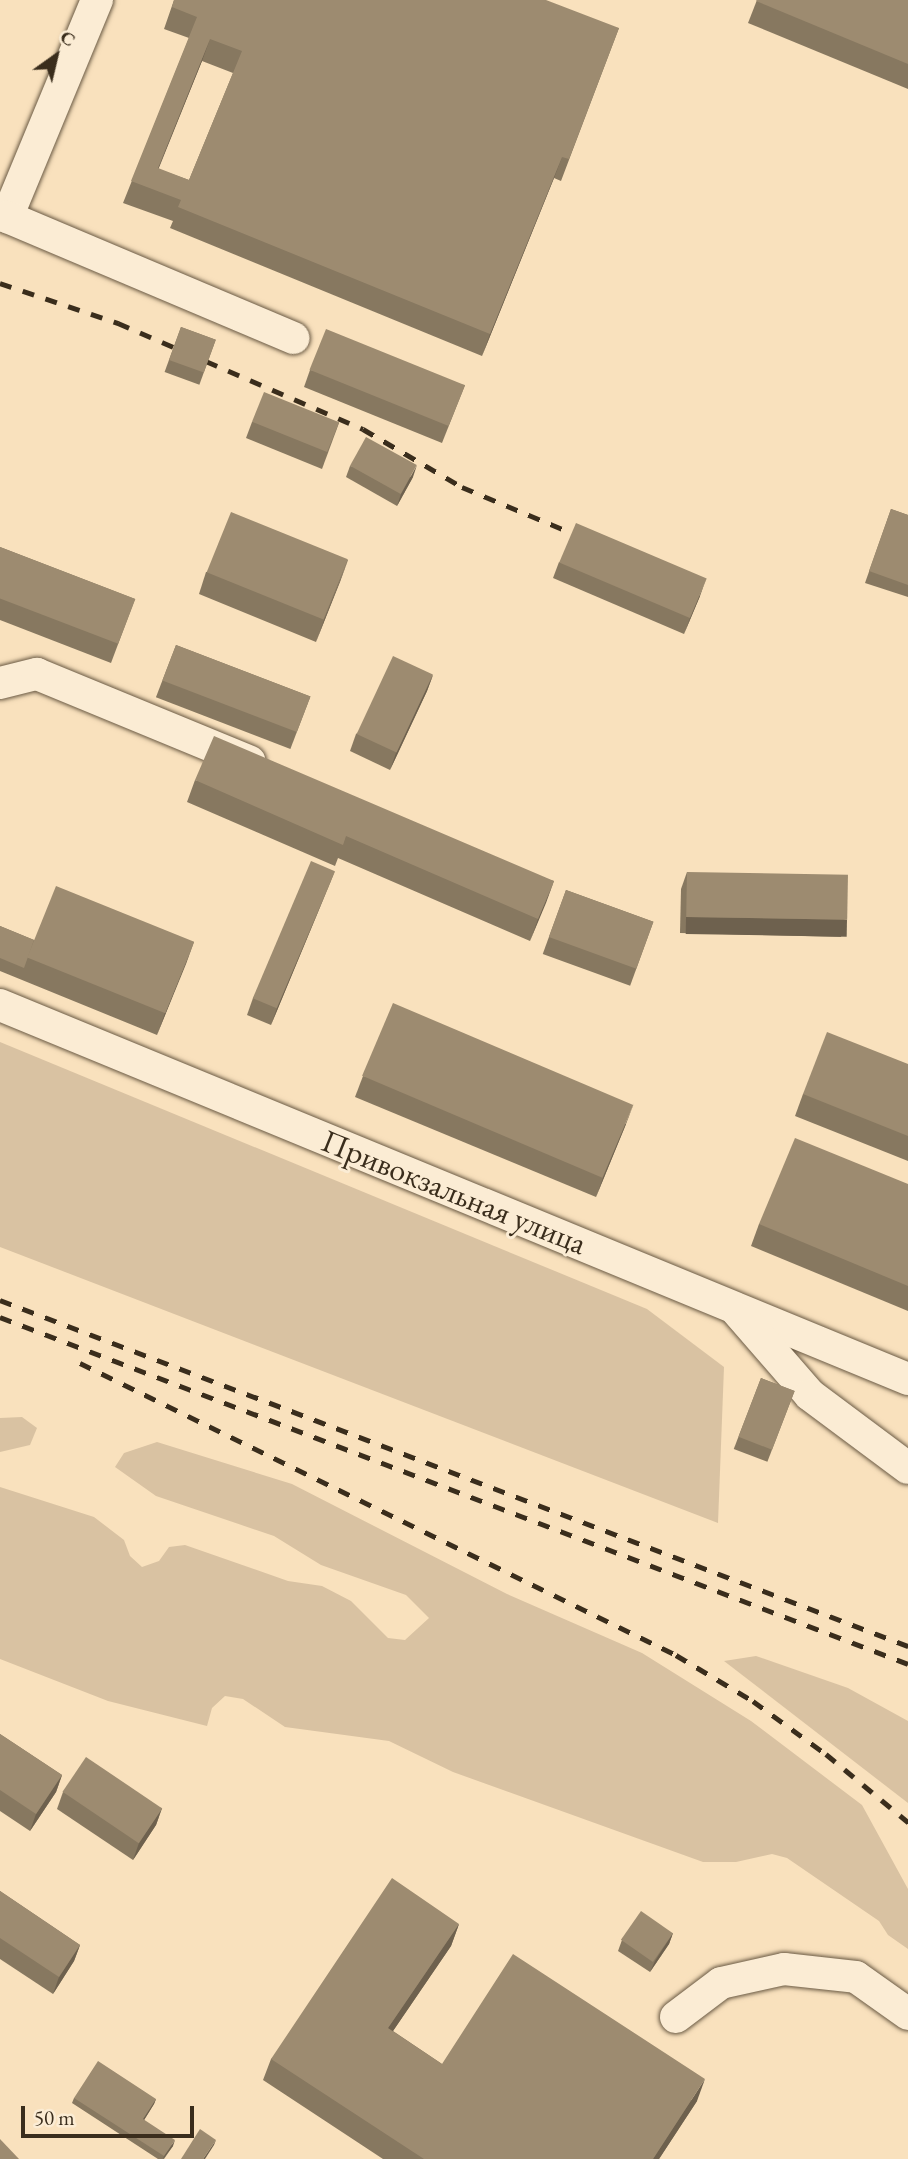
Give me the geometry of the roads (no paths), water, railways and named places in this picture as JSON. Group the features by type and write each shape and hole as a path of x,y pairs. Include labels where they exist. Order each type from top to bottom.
{"street":[{"path":"97,0 7,217 294,338"},
{"path":"0,683 37,674 277,773"},
{"name":"Привокзальная улица","path":"0,1005 908,1379"},
{"path":"733,1307 810,1395 908,1468"},
{"path":"676,2017 721,1983 784,1969 856,1977 908,2014"}],"railway":[{"path":"0,283 118,323 363,429 462,487 589,540"},
{"path":"0,1300 908,1646"},
{"path":"0,1317 908,1664"},
{"path":"80,1363 676,1655 753,1701 826,1754 908,1822"}]}
